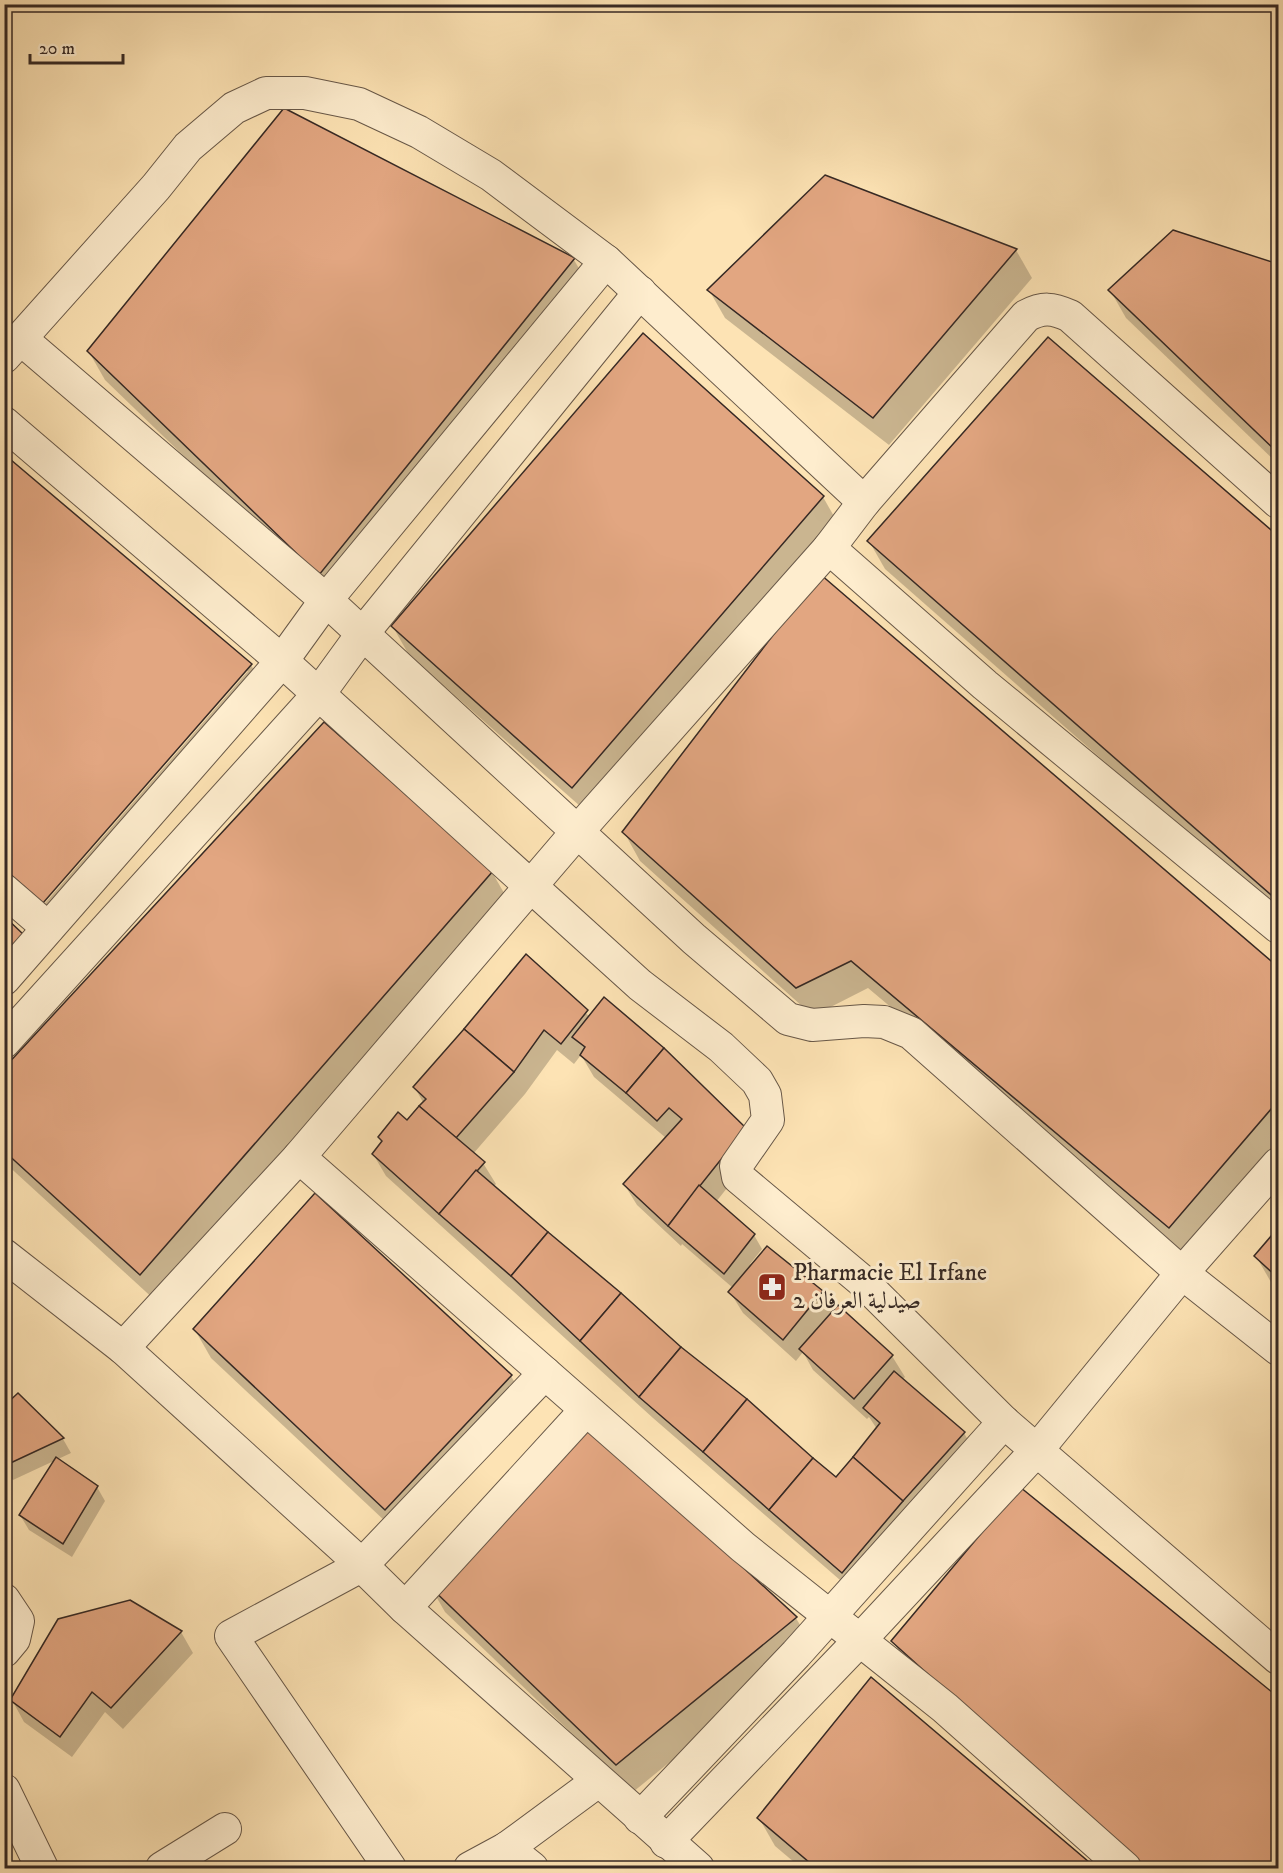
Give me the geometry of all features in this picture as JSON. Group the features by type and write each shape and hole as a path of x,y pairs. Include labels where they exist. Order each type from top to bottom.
{"street":[{"path":"864,502 606,261 491,175 419,132 358,104 305,93 266,93 234,108 188,147 13,348 326,600 694,939 788,1019 812,1025 864,1021 884,1022 911,1033 1182,1273 1278,1349"},
{"path":"4,979 282,661 326,600 606,261"},
{"path":"4,1042 318,695 363,633 640,292"},
{"path":"123,1348 299,1157 577,832 829,548 864,502 1026,315 1040,309 1054,309 1070,315 1278,502"},
{"path":"4,423 282,661 640,985 721,1047 757,1081 765,1095 768,1120 736,1166 738,1177 861,1280 1004,1422 1278,1658"},
{"path":"829,548 985,685 1278,927"},
{"path":"4,890 48,928"},
{"path":"299,1157 744,1547 945,1708 1125,1869"},
{"path":"666,1842 860,1640 1037,1450 1182,1273 1278,1164"},
{"path":"4,1255 123,1348 405,1608 698,1869"},
{"path":"390,1869 231,1636 361,1566 545,1373"},
{"path":"405,1608 586,1410"},
{"path":"640,1818 796,1654 1004,1422"},
{"path":"4,1600 18,1621 14,1638 4,1651"},
{"path":"470,1869 507,1848 598,1781"},
{"path":"4,1790 42,1869"},
{"path":"162,1869 225,1829"},
{"path":"507,1848 532,1869"}],"building":[{"path":"284,108 575,258 319,575 87,351"},
{"path":"825,175 1017,249 873,418 707,290"},
{"path":"1173,230 1278,264 1278,453 1108,290"},
{"path":"643,333 824,496 572,788 391,626"},
{"path":"1048,337 1278,536 1278,901 867,541"},
{"path":"4,454 252,664 43,903 4,869"},
{"path":"820,574 1278,967 1278,1101 1169,1228 851,961 796,988 622,832"},
{"path":"324,722 493,871 140,1275 4,1151 4,1068"},
{"path":"4,916 24,935 4,956"},
{"path":"526,954 588,1010 561,1044 544,1030 514,1072 464,1029"},
{"path":"604,997 664,1048 626,1093 580,1055 585,1047 572,1037"},
{"path":"464,1029 514,1072 456,1138 419,1106 426,1099 413,1087"},
{"path":"664,1048 746,1128 668,1226 623,1184 682,1119 669,1108 657,1121 626,1093"},
{"path":"419,1106 485,1162 439,1214 372,1154 382,1141 378,1137 398,1112 407,1120"},
{"path":"476,1170 548,1232 511,1276 439,1214"},
{"path":"699,1185 755,1234 724,1274 668,1226"},
{"path":"315,1193 512,1375 385,1510 193,1329"},
{"path":"1278,1228 1278,1278 1254,1256"},
{"path":"548,1232 621,1293 580,1341 511,1276"},
{"path":"767,1246 823,1291 783,1340 728,1292"},
{"path":"621,1293 681,1347 639,1397 580,1341"},
{"path":"838,1305 893,1355 854,1399 799,1349"},
{"path":"681,1347 747,1399 703,1452 639,1397"},
{"path":"894,1371 965,1432 903,1501 853,1457 880,1423 863,1408"},
{"path":"18,1393 64,1438 4,1466 4,1406"},
{"path":"747,1399 813,1458 769,1510 703,1452"},
{"path":"587,1424 797,1617 616,1765 427,1584"},
{"path":"56,1457 98,1486 63,1544 19,1515"},
{"path":"853,1457 903,1501 842,1573 769,1510 813,1458 836,1477"},
{"path":"1020,1487 1278,1697 1278,1868 1144,1868 891,1641"},
{"path":"130,1600 182,1631 111,1708 92,1692 60,1737 10,1700 58,1619"},
{"path":"871,1677 1096,1868 816,1868 757,1818"}],"place":[{"name":"Pharmacie El Irfane صيدلية العرفان 2","path":"772,1287"}]}
